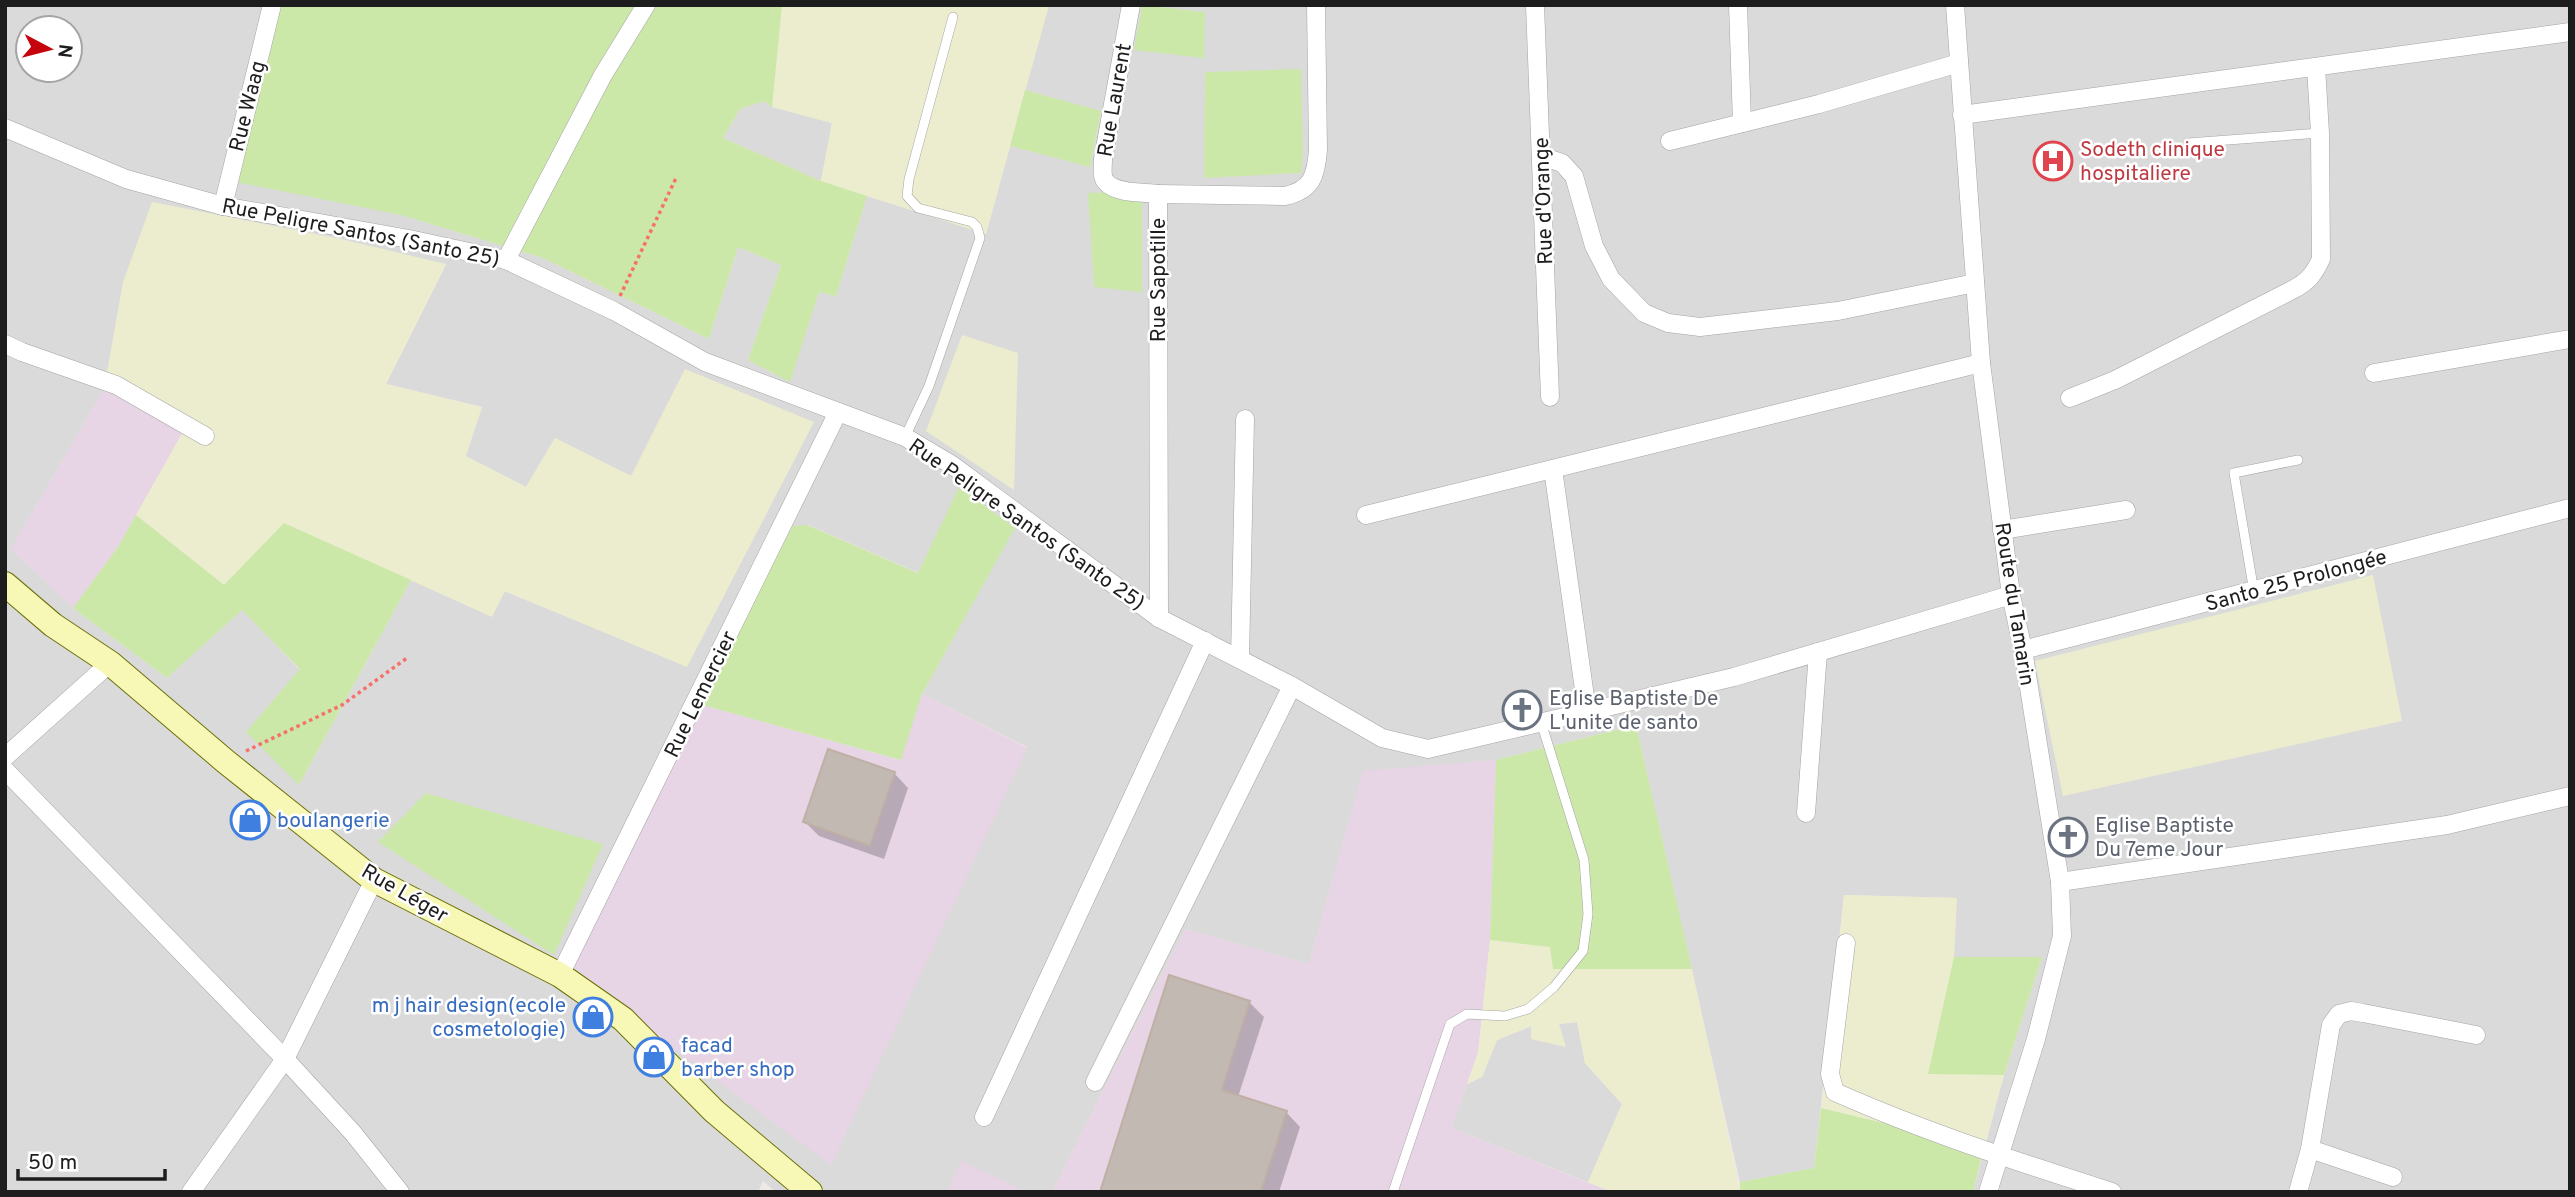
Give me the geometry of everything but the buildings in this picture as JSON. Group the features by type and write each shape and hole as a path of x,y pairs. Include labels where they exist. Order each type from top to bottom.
{"street":[{"name":"Rue Waag","path":"223,206 272,5"},
{"path":"506,260 603,75 646,5"},
{"name":"Rue Laurent","path":"1131,5 1103,159 1103,173 1105,182 1114,188 1158,194"},
{"name":"Rue Sapotille","path":"1159,618 1158,194 1285,196 1300,193 1310,184 1317,167 1318,150 1316,5"},
{"name":"Rue d'Orange","path":"1535,5 1550,397"},
{"path":"1738,5 1742,123"},
{"name":"Route du Tamarin","path":"1955,5 1981,363 2011,595 2023,650 2060,881 2062,936 2036,1039 1988,1192"},
{"path":"1962,115 2570,32"},
{"path":"1670,141 1819,104 1959,63"},
{"path":"2070,398 2115,380 2307,282 2321,258 2320,133 2316,67"},
{"name":"Rue Peligre Santos (Santo 25)","path":"5,128 126,179 223,206 409,239 506,260 614,311 705,362 905,437 952,465 1159,618 1292,686 1382,738 1428,749 1734,677 2011,595"},
{"path":"1541,156 1563,163 1574,176 1594,246 1611,279 1644,313 1668,323 1700,327 1838,311 1975,284"},
{"path":"2374,373 2570,339"},
{"path":"5,344 116,385 205,436"},
{"path":"1366,515 1981,363"},
{"name":"Rue Lemercier","path":"560,975 838,412"},
{"path":"1240,659 1245,419"},
{"path":"1553,468 1587,711"},
{"name":"Santo 25 Prolongée","path":"2023,650 2570,508"},
{"path":"2002,530 2126,510"},
{"name":"Rue Léger","path":"5,584 53,625 110,663 225,761 374,880 560,975 623,1019 714,1111 810,1192"},
{"path":"984,1117 1205,641"},
{"path":"1805,813 1818,652"},
{"path":"5,757 110,663"},
{"path":"1096,1083 1292,686"},
{"path":"5,770 285,1059 353,1133 400,1192"},
{"path":"2060,881 2447,825 2570,796"},
{"path":"191,1192 285,1059 374,880"},
{"path":"1846,943 1830,1074 1835,1092 1900,1121 2112,1192"},
{"path":"2298,1192 2310,1149 2328,1038 2331,1025 2339,1014 2351,1011 2476,1035"},
{"path":"2310,1149 2393,1177"}],"lane":[{"path":"905,437 929,386 979,238 977,227 972,222 918,208 907,196 909,179 953,17"},
{"path":"2188,143 2320,133"},
{"path":"2254,592 2234,473 2298,460"},
{"path":"1393,1192 1450,1024 1467,1014 1505,1016 1528,1009 1554,987 1583,951 1588,914 1584,860 1541,722"}],"path":[{"path":"614,311 676,178"},
{"path":"225,761 342,705 407,658"}],"shaded area":[{"path":"5,5 278,5 401,215 543,258 709,339 738,247 781,265 748,360 789,381 819,292 836,296 867,196 986,234 1010,146 1090,166 1101,112 1025,90 1049,5 1142,5 1135,50 1205,13 1146,5 2570,5 2570,1192 1973,1192 2004,1075 2042,957 1954,957 1956,898 1844,895 1814,1168 1740,1182 1636,725 1496,760 1363,772 1309,964 1185,929 1052,1192 1027,1192 961,1162 947,1192 776,1192 763,1181 758,1192 5,1192","holes":["446,265 386,384 482,407 465,456 526,487 555,438 631,476 687,666 504,591 492,616 411,580 299,785 300,670 242,609 167,678 73,608 11,549 104,389","808,525 919,573 1014,528 922,694 1027,747 571,972"]},
{"path":"764,101 772,107 832,123 821,181 723,138 740,109"},
{"path":"104,389 184,430 118,547 73,608 11,549"},
{"path":"922,694 1027,748 831,1165 570,972 699,704 900,760"},
{"path":"1496,760 1490,940 1478,1053 1451,1128 1612,1192 1052,1192 1185,929 1309,964 1363,771"},
{"path":"1577,1022 1585,1063 1622,1104 1588,1182 1451,1128 1467,1084 1482,1077 1497,1040 1532,1026 1565,1047 1559,1024"},
{"path":"961,1161 1027,1192 947,1192"}],"green space":[{"path":"278,5 782,5 772,107 764,101 740,109 723,138 821,181 867,196 836,296 819,292 790,382 748,360 781,265 738,247 709,339 543,258 401,215 236,182"},
{"path":"782,5 1049,5 986,234 821,181 832,123 772,107"},
{"path":"1142,5 1205,12 1204,58 1134,50"},
{"path":"1301,69 1301,173 1204,178 1205,72"},
{"path":"1025,90 1101,111 1090,167 1010,146"},
{"path":"1142,191 1142,292 1094,287 1088,193"},
{"path":"152,202 341,239 446,264 386,384 482,407 466,456 526,487 555,438 631,476 685,369 814,422 687,667 505,591 492,617 284,523 224,585 136,515 184,430 104,389 123,282"},
{"path":"962,335 1018,353 1014,490 926,431"},
{"path":"959,487 1015,528 922,694 901,760 699,704 793,526 807,525 918,573"},
{"path":"136,515 224,585 284,523 411,580 299,785 246,732 300,669 242,610 167,678 73,608 118,547"},
{"path":"2373,575 2402,721 2063,796 2035,661"},
{"path":"1636,725 1692,969 1553,969 1550,947 1490,940 1496,760"},
{"path":"426,793 603,844 554,955 378,842"},
{"path":"1844,895 1957,898 1954,957 1928,1073 2004,1075 1984,1147 1822,1108"},
{"path":"1490,940 1550,947 1553,969 1692,969 1740,1192 1612,1192 1588,1182 1622,1104 1585,1063 1577,1022 1559,1024 1566,1047 1531,1039 1531,1026 1497,1040 1482,1077 1467,1084 1478,1053"},
{"path":"1954,957 2042,957 2004,1075 1928,1074"},
{"path":"1821,1108 1984,1147 1973,1192 1740,1192 1740,1182 1814,1168"}],"place":[{"name":"Sodeth clinique hospitaliere","path":"2053,161"},
{"name":"Eglise Baptiste De L'unite de santo","path":"1522,710"},
{"name":"boulangerie","path":"250,820"},
{"name":"Eglise Baptiste Du 7eme Jour","path":"2068,837"},
{"name":"m j hair design(ecole cosmetologie)","path":"593,1017"},
{"name":"facad barber shop","path":"654,1057"}]}
